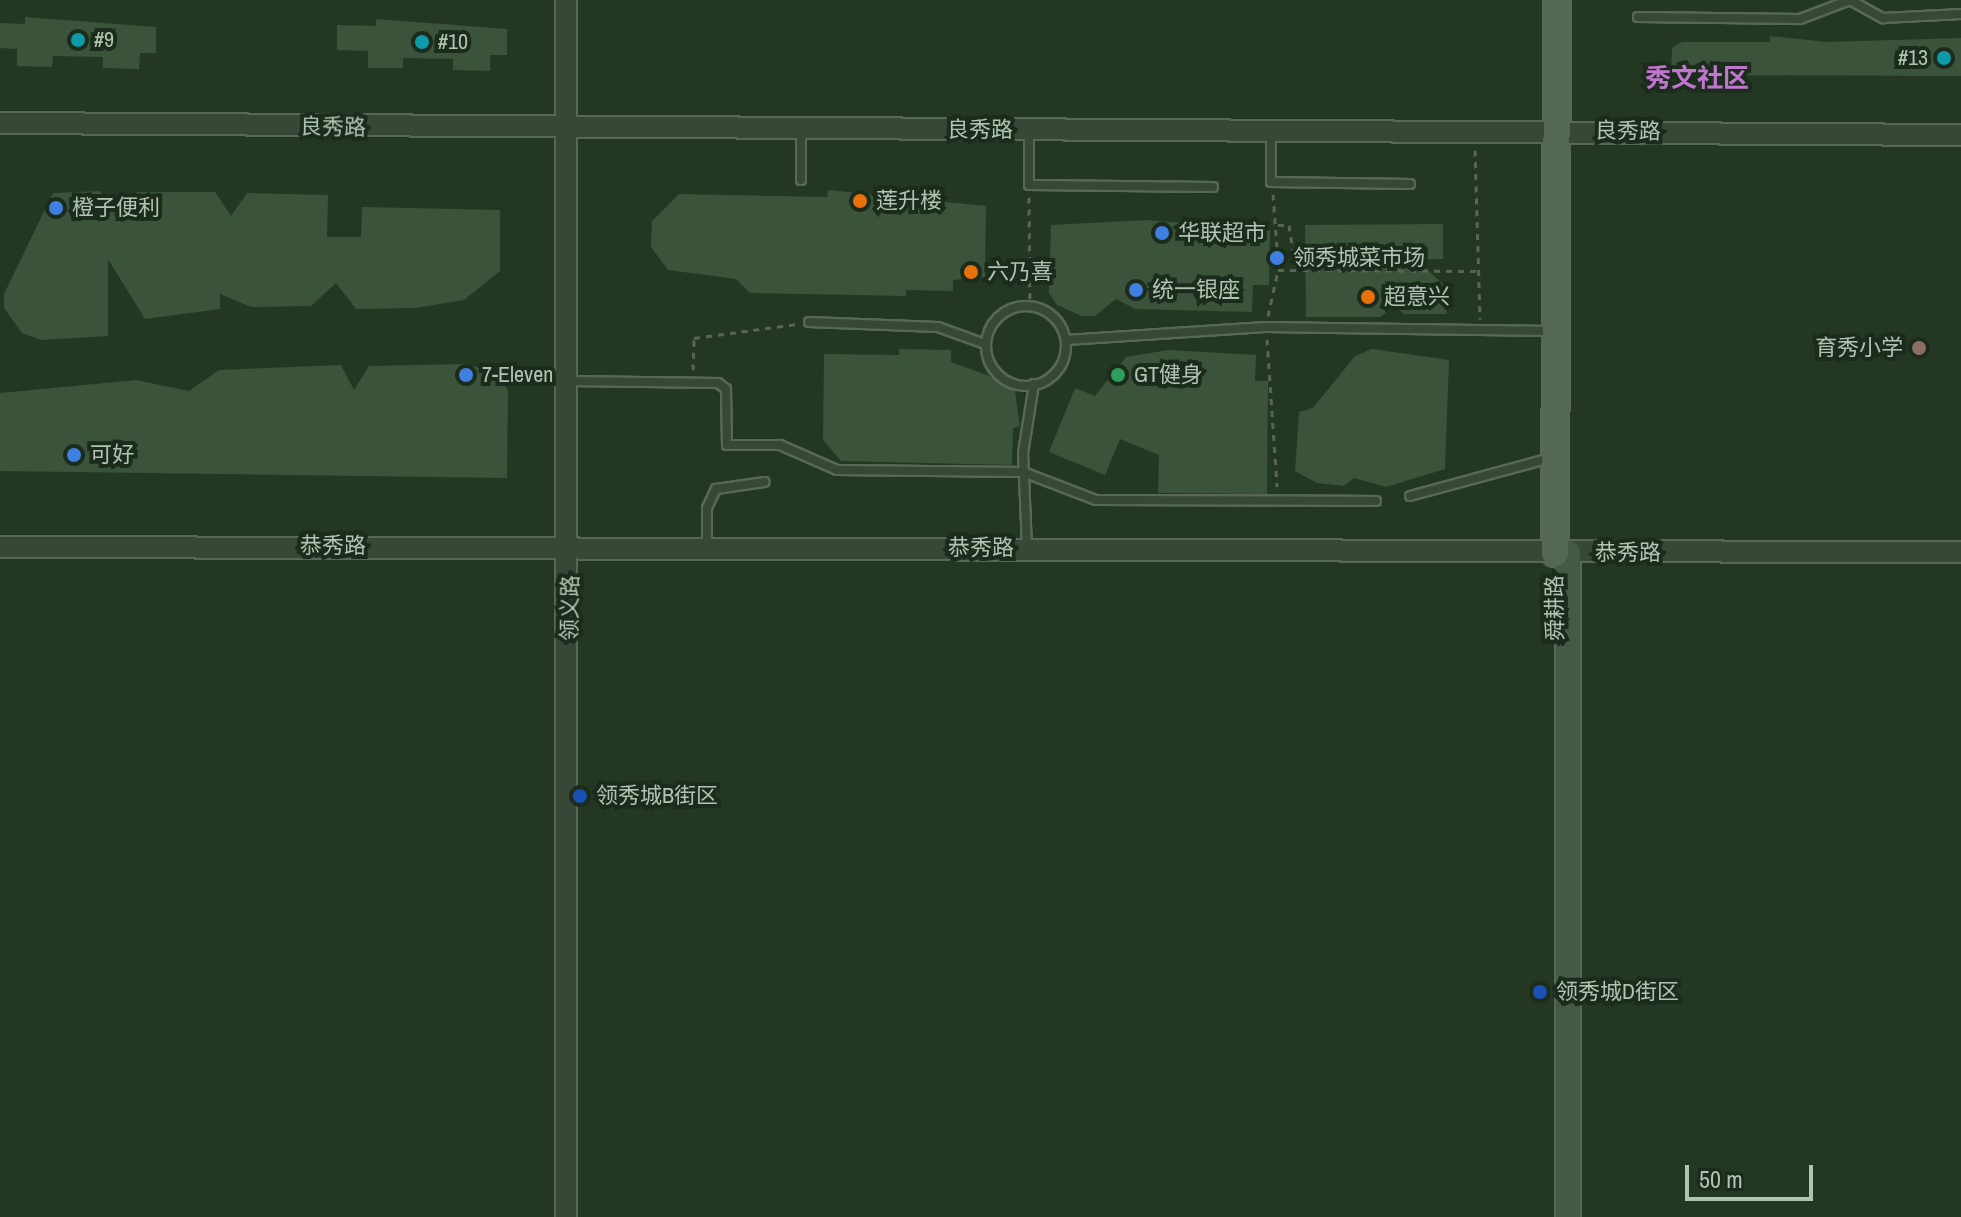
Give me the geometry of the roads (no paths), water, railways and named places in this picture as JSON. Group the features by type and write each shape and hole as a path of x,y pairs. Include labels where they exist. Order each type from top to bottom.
{"main road":[{"name":"舜耕路","path":"1553,1217 1567,130 1557,0"},
{"name":"舜耕路","path":"1568,1217 1561,553 1556,457 1557,331 1573,0"}],"street":[{"name":"领义路","path":"566,0 570,545 566,1217"},
{"name":"良秀路","path":"0,123 566,130 1567,130 1961,135"},
{"name":"恭秀路","path":"0,547 570,545 1561,553 1961,552"}],"lane":[{"path":"1638,17 1800,19 1850,0 1883,18 1961,14"},
{"path":"801,130 801,180"},
{"path":"1029,130 1029,185 1213,187"},
{"path":"1271,130 1271,182 1410,184"},
{"path":"809,322 938,327 985,344 1002,379 1034,384 1061,366 1066,340 1054,317 1030,306 1005,311 985,344"},
{"path":"1066,340 1266,327 1557,331"},
{"path":"569,381 693,383 726,389 727,445 780,445 837,470 1023,472 1096,500 1376,501"},
{"path":"1027,549 1023,472 1034,384"},
{"path":"1410,496 1556,457"},
{"path":"707,546 707,508 716,489 764,482"}],"place":[{"name":"#9","path":"78,40"},
{"name":"#10","path":"422,42"},
{"name":"#13","path":"1944,58"},
{"name":"莲升楼","path":"860,201"},
{"name":"橙子便利","path":"56,208"},
{"name":"华联超市","path":"1162,233"},
{"name":"领秀城菜市场","path":"1277,258"},
{"name":"六乃喜","path":"971,272"},
{"name":"统一银座","path":"1136,290"},
{"name":"超意兴","path":"1368,297"},
{"name":"育秀小学","path":"1919,348"},
{"name":"7-Eleven","path":"466,375"},
{"name":"GT健身","path":"1118,375"},
{"name":"可好","path":"74,455"},
{"name":"领秀城B街区","path":"580,796"},
{"name":"领秀城D街区","path":"1540,992"}],"district":[{"name":"秀文社区","path":"1697,78"}]}
